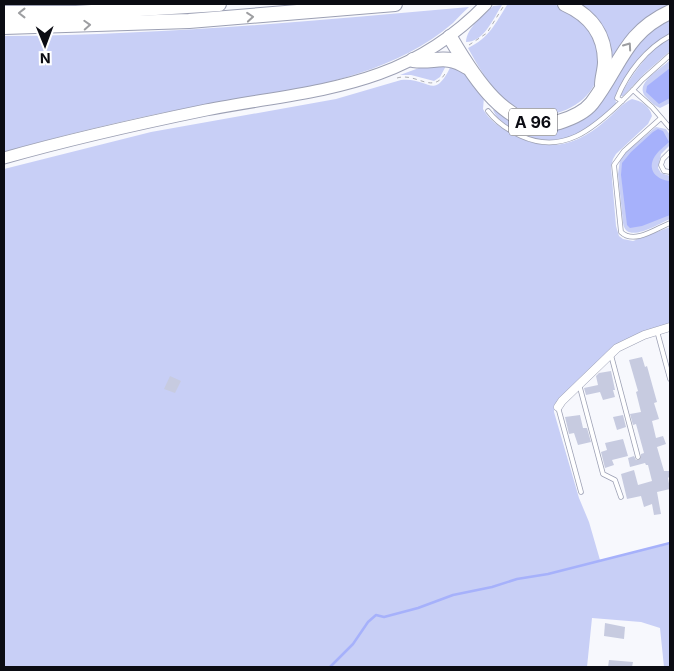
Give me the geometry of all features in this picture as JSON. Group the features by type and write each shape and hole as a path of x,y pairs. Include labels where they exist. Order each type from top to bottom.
{"highway":[{"path":"76,13 122,4"},
{"path":"4,13 76,13 219,4"},
{"path":"4,27 189,21 395,4"},
{"path":"565,4 583,13 591,20 602,39 605,64 602,87"},
{"name":"A 96","path":"450,37 470,69 504,109 515,117 542,124 556,123 569,119 590,105 609,80 622,54 634,37 652,22 670,12"},
{"name":"A 96","path":"413,60 426,62 435,59 453,60 470,69"}],"street":[{"path":"4,158 137,124 371,78 413,60 450,37 486,4"},
{"path":"558,407 611,353 632,340 670,327"}],"lane":[{"path":"622,101 617,98 632,72 648,52 670,36"},
{"path":"488,111 496,121 516,134 532,141 548,144 565,140 582,134 596,126 670,55"},
{"path":"633,90 670,128"},
{"path":"661,118 624,150 614,164 614,172 618,190 621,232 624,235 632,238 640,236 670,223"},
{"path":"670,152 661,165 664,171 670,172"},
{"path":"657,330 670,379"},
{"path":"611,353 638,457"},
{"path":"579,384 604,474 615,480 621,497"},
{"path":"558,407 581,492"}],"shaded area":[{"path":"549,4 573,11 581,18 595,37 599,64 596,81 583,99 563,111 540,115 529,113 512,105 493,87 468,48 486,35 507,5"},
{"path":"578,4 670,5 648,16 633,30 620,47 609,69"},
{"path":"502,5 483,34 472,41 466,42 469,31 476,22 493,6"},
{"path":"469,7 453,23 423,44 391,61 357,74 322,84 134,119 4,152 4,36 178,30"},
{"path":"670,16 670,34 656,44 630,71 618,90 616,104 582,131 558,140 531,138 516,131 495,114 493,110 573,123 630,49"},
{"path":"670,38 670,51 621,96 636,70 648,55"},
{"path":"670,60 670,103 660,108 647,98 643,93 643,88 645,82"},
{"path":"447,64 440,77 434,81 411,75 400,75 427,65"},
{"path":"452,64 468,77 484,97 483,109 493,122 516,136 540,144 552,145 574,141 595,129 632,99 645,104 651,112 652,116 648,124 613,159 611,167 616,226 619,236 633,241 670,227 670,324 612,348 554,405 554,412 579,498 589,522 600,560 670,544 670,667 664,667 660,628 641,622 592,618 587,667 4,667 4,169 151,132 336,99 401,80 411,80 431,86 440,83"},
{"path":"656,127 666,129 670,135 670,145 661,154 658,168 661,173 670,176 670,219 643,231 630,232 625,229 623,223 618,174 620,160 625,153"}],"water":[{"path":"670,68 670,98 659,104 646,92 647,86"},
{"path":"658,129 663,131 669,142 657,154 653,161 652,170 661,179 670,181 670,215 642,226 630,228 627,225 621,175 622,163 631,152"}],"building":[{"path":"642,357 645,367 647,366 657,402 654,403 659,419 652,421 656,438 663,436 666,444 657,447 664,471 669,471 670,476 668,478 670,489 657,492 661,514 654,515 652,504 644,507 641,496 627,499 621,474 634,470 638,485 652,481 648,465 645,463 630,467 628,458 634,456 636,460 639,460 641,454 644,453 636,424 633,425 630,414 641,412 636,392 638,391 629,360"},
{"path":"611,371 615,397 603,400 600,392 586,395 584,388 598,385 596,376 599,373"},
{"path":"170,376 181,381 175,393 164,389"},
{"path":"580,415 583,428 587,428 591,442 578,445 574,433 569,434 565,417"},
{"path":"623,415 626,427 617,430 613,417"},
{"path":"623,439 628,456 612,460 614,465 605,468 601,452 607,450 605,443"},
{"path":"605,623 625,627 624,639 604,636"},
{"path":"609,660 633,662 632,667 608,667"}],"waterway":[{"path":"330,667 353,644 368,622 376,615 384,617 418,608 453,595 492,587 517,579 548,574 670,543"}]}
